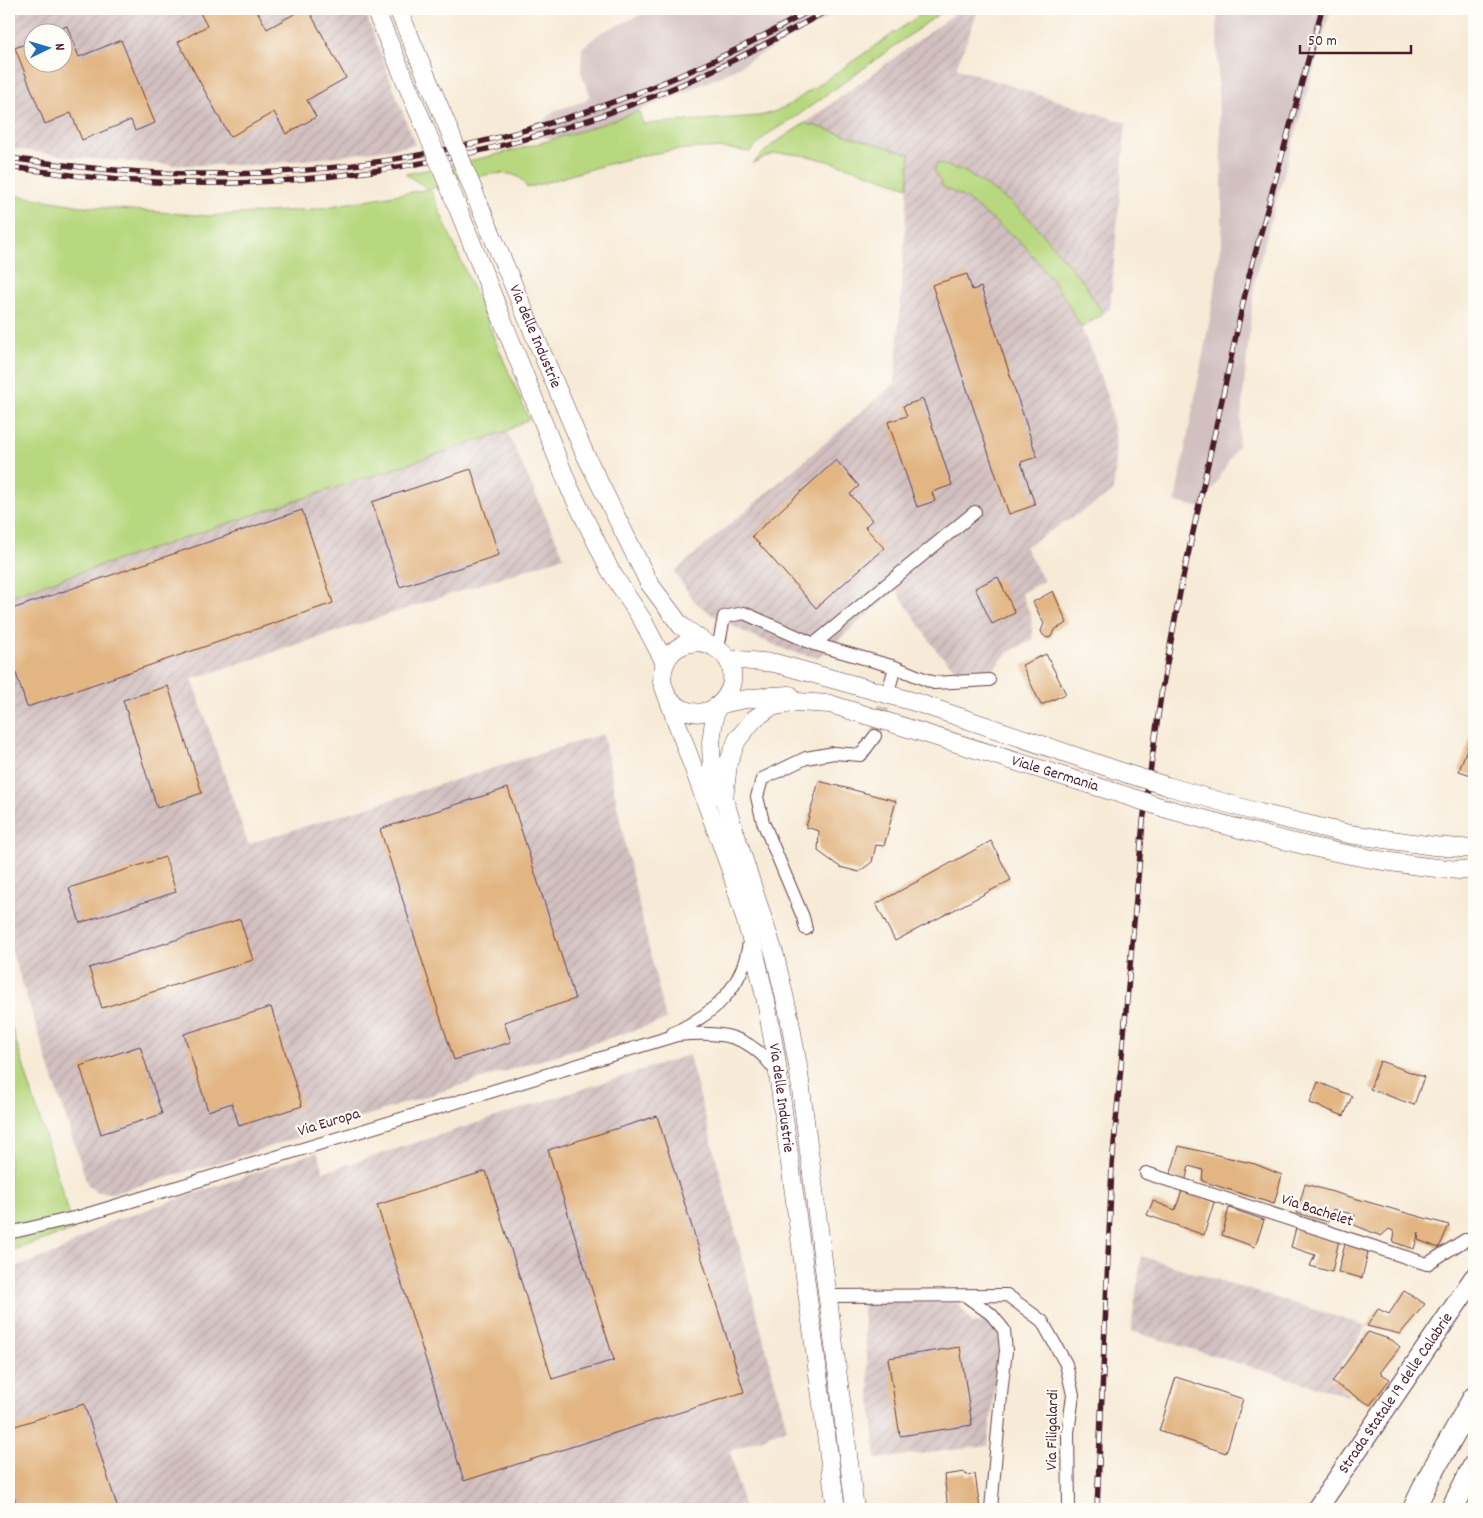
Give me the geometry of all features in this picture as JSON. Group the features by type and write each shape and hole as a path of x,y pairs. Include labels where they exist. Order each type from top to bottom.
{"highway":[{"path":"1414,1509 1428,1479 1474,1398"},
{"path":"1452,1509 1474,1466"}],"main road":[{"name":"Strada Statale 19 delle Calabrie","path":"1317,1509 1474,1278"}],"street":[{"path":"375,9 457,206 569,487 610,570 644,621 665,663"},
{"name":"Via delle Industrie","path":"398,9 584,452 649,583 681,626 717,651"},
{"path":"814,644 976,512"},
{"path":"717,651 724,617 744,613 814,644 895,667 934,683 989,680"},
{"path":"724,799 712,771 711,742 718,706 726,698 730,689 732,679 731,668 717,651 696,642 678,648 671,654 662,672 662,682 670,700 688,712 699,713 718,706 739,699 764,696 794,695 830,704"},
{"name":"Viale Germania","path":"717,651 774,663 906,699 1128,774 1260,813 1349,834 1434,846 1474,849"},
{"path":"890,684 895,667"},
{"name":"Via delle Industrie","path":"670,700 731,871 750,934 766,1001 778,1073 836,1509"},
{"name":"Viale Germania","path":"734,827 724,799 728,764 737,740 754,719 771,707 797,702 830,704 1164,808 1256,834 1342,854 1451,870 1474,871"},
{"path":"806,929 803,917 764,822 757,797 762,778 806,758 834,753 861,755 875,736"},
{"name":"Via delle Industrie","path":"734,827 775,956 798,1066 855,1509"},
{"name":"Via Europa","path":"658,1040 698,1019 713,1008 731,990 744,967 750,934"},
{"name":"Via Europa","path":"9,1233 82,1216 677,1035 714,1033 742,1040 760,1052 778,1073"},
{"name":"Via Bachelet","path":"1146,1173 1427,1264 1465,1240 1474,1241"},
{"name":"Via Filigalardi","path":"827,1296 1006,1296 1042,1321 1066,1364 1073,1395 1068,1434 1069,1509"},
{"path":"966,1296 991,1314 1004,1330 1006,1351 991,1509"}],"shaded area":[{"path":"9,9 364,9 415,145 259,165 172,165 71,157 9,148"},
{"path":"654,9 843,9 727,73 672,98 595,127 554,139 530,134 554,111 585,101 590,95 581,72 582,48 600,33"},
{"path":"961,9 979,9 956,68 1126,123 1110,309 1081,328 1093,354 1111,409 1115,436 1116,464 1113,492 1025,547 1044,581 1021,593 1031,616 1033,640 1008,652 987,676 956,670 936,650 896,590 818,658 789,651 746,633 714,616 695,602 674,572 895,383 910,154 805,123"},
{"path":"1217,9 1331,9 1255,278 1238,445 1202,508 1175,502 1210,318 1222,240"},
{"path":"507,431 564,557 192,679 248,844 603,734 627,854 666,1020 231,1159 114,1193 98,1192 88,1186 9,943 9,596"},
{"path":"689,1055 787,1428 730,1451 744,1509 12,1509 9,1500 9,1269 59,1252 107,1223 317,1152 324,1172"},
{"path":"1141,1256 1367,1326 1331,1380 1351,1397 1131,1331"},
{"path":"862,1301 958,1303 973,1323 990,1321 1001,1332 988,1446 876,1459"}],"green space":[{"path":"929,9 946,9 797,116 768,134 750,152 722,148 694,148 637,157 527,188 520,178 512,175 489,174 430,189 529,419 507,431 9,596 9,194 81,206 209,216 314,209 429,189 405,174 523,148 639,111 643,124 760,116 774,112 789,105"},
{"path":"805,123 910,154 908,187 841,165 804,156 775,154 753,163 773,144"},
{"path":"937,163 964,171 1010,202 1031,220 1084,283 1103,314 1081,328 1064,297 1023,244 965,198 943,187 934,170"},
{"path":"9,1019 74,1230 9,1251"}],"building":[{"path":"198,9 256,9 267,29 303,9 308,9 346,78 307,100 316,117 286,134 274,112 230,137 178,42 207,26"},
{"path":"72,39 79,57 121,40 155,123 135,131 131,120 82,140 71,113 45,124 24,72 72,72"},
{"path":"22,45 22,66 15,48"},
{"path":"967,274 972,290 981,287 1037,457 1021,462 1035,505 1009,514 932,285"},
{"path":"923,399 952,485 932,492 935,501 917,507 888,422 907,416 903,406"},
{"path":"836,460 859,486 850,494 872,520 865,527 884,548 816,608 752,536"},
{"path":"471,469 499,555 400,587 372,502"},
{"path":"302,510 333,603 27,707 9,652 9,610"},
{"path":"998,577 1015,613 992,624 975,588"},
{"path":"1053,591 1067,623 1054,630 1051,637 1047,638 1041,631 1044,624 1033,602"},
{"path":"1046,654 1066,694 1041,705 1022,665"},
{"path":"168,686 202,793 157,808 123,700"},
{"path":"1474,728 1474,776 1459,771"},
{"path":"819,781 896,801 884,846 876,845 872,862 859,872 840,867 818,851 819,831 806,827"},
{"path":"508,788 575,999 504,1022 511,1042 454,1060 380,829"},
{"path":"991,841 1011,880 895,941 876,904"},
{"path":"165,857 176,892 80,923 69,888"},
{"path":"240,919 253,960 102,1008 89,968"},
{"path":"271,1007 302,1106 239,1126 232,1103 208,1111 184,1034"},
{"path":"140,1046 162,1114 101,1134 80,1066"},
{"path":"1380,1061 1424,1077 1414,1105 1370,1089"},
{"path":"1318,1082 1352,1096 1344,1116 1310,1103"},
{"path":"657,1116 744,1392 464,1481 377,1205 486,1171 552,1379 614,1360 548,1150"},
{"path":"1179,1146 1255,1164 1282,1175 1274,1204 1202,1181 1203,1170 1189,1166 1185,1182 1170,1176"},
{"path":"1305,1184 1449,1225 1439,1248 1418,1240 1419,1232 1414,1249 1393,1242 1395,1232 1389,1229 1381,1236 1352,1224 1355,1215 1333,1209 1328,1222 1297,1213"},
{"path":"1182,1191 1214,1202 1204,1235 1147,1215 1153,1201 1175,1210"},
{"path":"1229,1208 1264,1220 1255,1247 1222,1235"},
{"path":"1296,1228 1339,1240 1332,1272 1310,1266 1315,1255 1291,1247"},
{"path":"1345,1244 1368,1252 1362,1278 1338,1272"},
{"path":"1404,1291 1425,1304 1400,1334 1367,1326 1378,1309 1389,1314"},
{"path":"1368,1332 1392,1340 1400,1347 1380,1373 1390,1379 1370,1405 1332,1382"},
{"path":"960,1347 972,1425 900,1436 888,1358"},
{"path":"1176,1377 1243,1399 1226,1453 1159,1431"},
{"path":"84,1404 118,1509 18,1509 9,1481 9,1428"},
{"path":"965,1472 966,1475 975,1474 980,1509 948,1509 944,1475"}],"tunnel":[{"path":"875,736 889,687"}],"railway":[{"path":"9,158 105,169 201,174 281,172 360,164 439,151 517,132 594,109 669,80 742,47 812,9"},
{"path":"9,167 121,180 206,183 276,181 347,175 417,164 486,149 554,131 621,109 722,66 830,9"},
{"path":"1097,1509 1112,1166 1143,822 1161,695 1181,587 1249,276 1322,9"}]}
